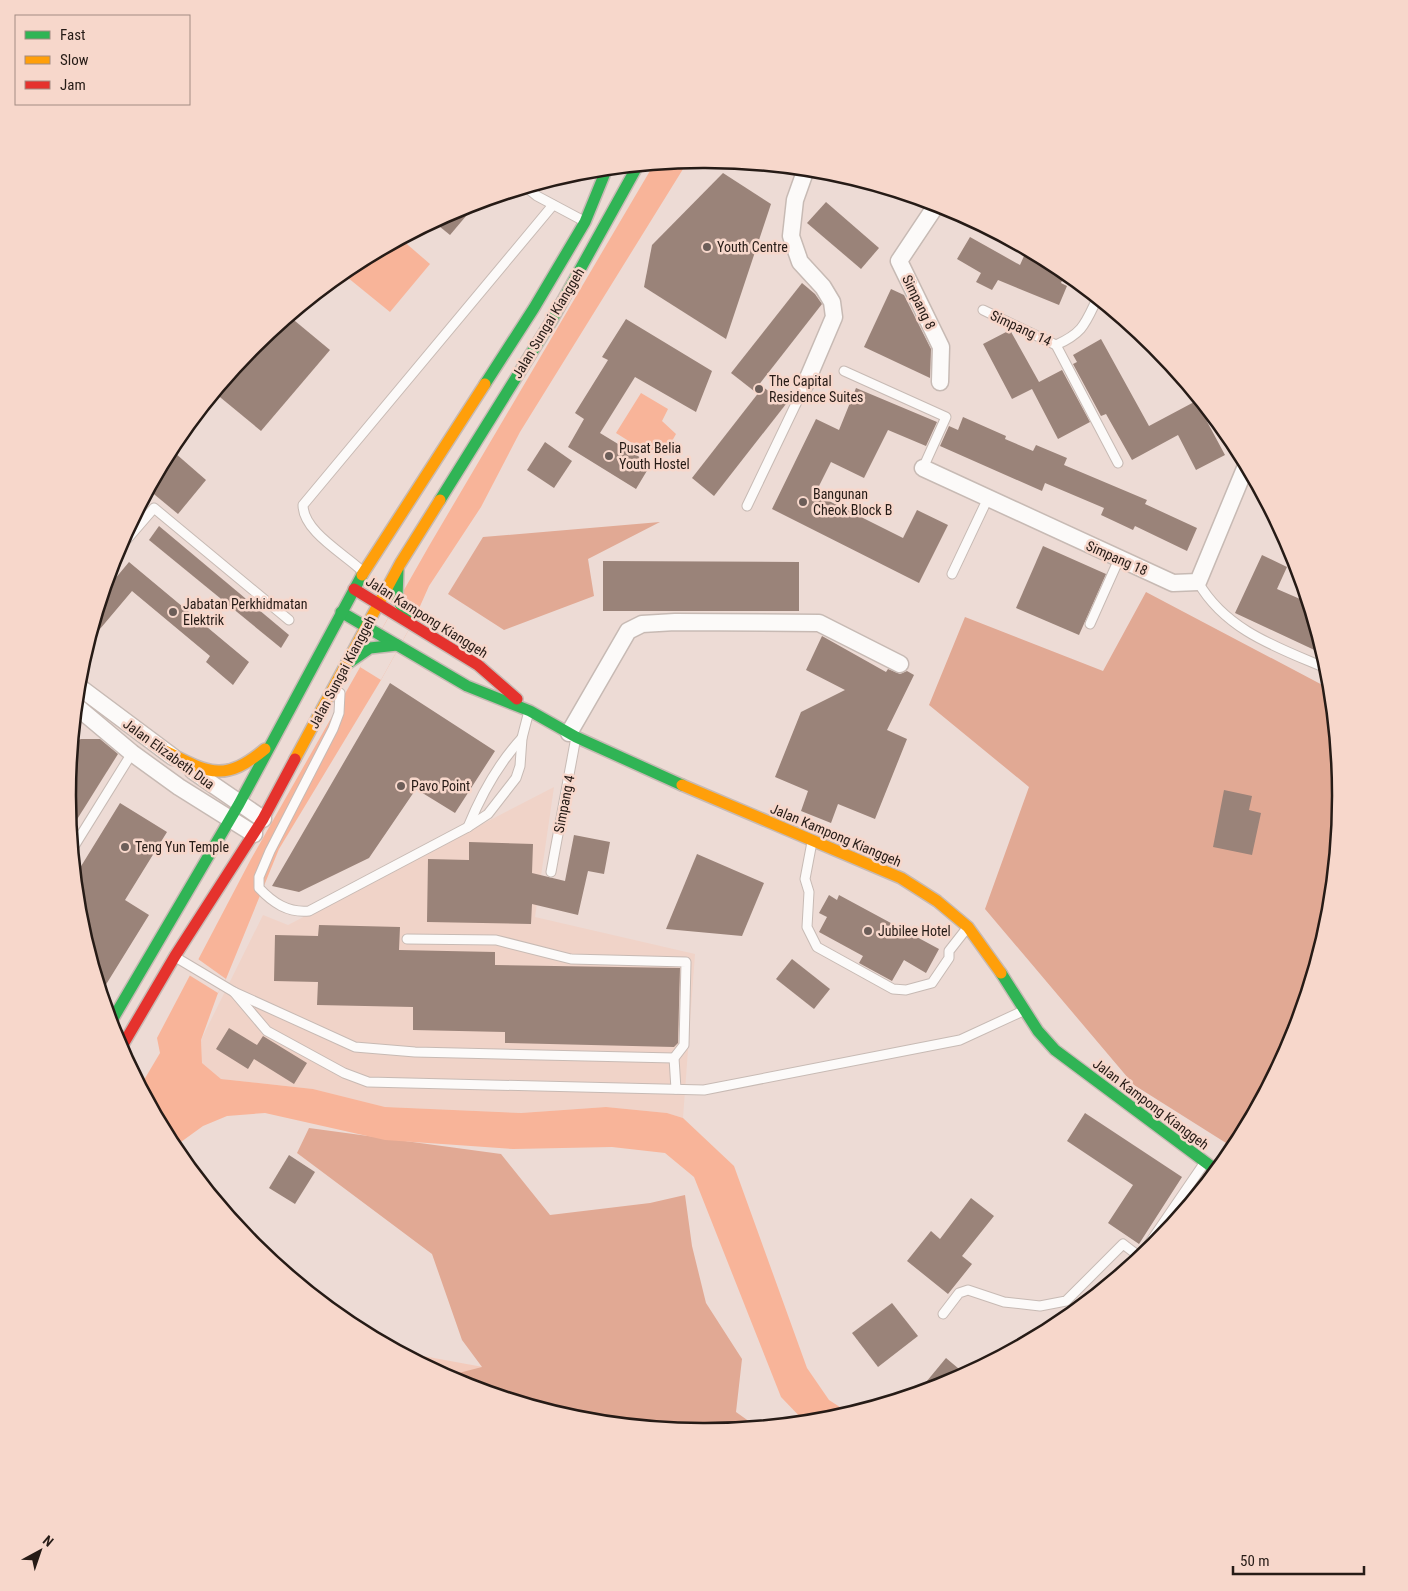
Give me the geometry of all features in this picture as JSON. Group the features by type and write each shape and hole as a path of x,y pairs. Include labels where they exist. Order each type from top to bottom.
{"main road":[{"name":"Jalan Sungai Kianggeh","path":"126,1040 175,956 263,819 400,564 552,320 635,172"},
{"name":"Jalan Sungai Kianggeh","path":"116,1014 239,804 363,572 534,308 585,222 605,176"},
{"path":"393,606 395,584 400,564"},
{"name":"Jalan Kampong Kianggeh","path":"354,589 379,604 393,606 411,623 478,665 530,711"},
{"name":"Jalan Kampong Kianggeh","path":"341,612 467,686 530,711 573,735 812,842 857,858 901,878 936,901 968,926 984,947 1038,1031 1055,1050 1210,1166"},
{"path":"344,666 370,648 398,645"},
{"path":"165,751 206,771 225,772 240,768 272,742"}],"street":[{"path":"803,176 795,200 791,236 800,262 823,287 832,302 834,317 805,385"},
{"name":"Simpang 8","path":"931,211 898,261 941,347 940,382"},
{"name":"Simpang 18","path":"924,468 1173,583 1186,584 1198,582"},
{"path":"1198,582 1243,474"},
{"path":"573,735 628,631 642,624 675,622 819,622 900,664"},
{"name":"Jalan Elizabeth Dua","path":"85,694 263,819"},
{"name":"Jalan Elizabeth Dua","path":"82,711 132,753 179,788 254,834"}],"lane":[{"path":"532,192 585,222"},
{"path":"363,572 313,529 303,513 303,505 553,204"},
{"name":"Simpang 14","path":"982,310 1056,345 1074,337 1085,324 1095,304"},
{"path":"1056,345 1118,462"},
{"path":"844,371 946,417 924,468"},
{"path":"747,506 805,385"},
{"path":"952,574 988,498"},
{"path":"136,529 154,508 289,620"},
{"path":"1090,624 1119,559"},
{"path":"1198,582 1215,606 1240,628 1258,639 1318,665"},
{"path":"336,683 341,696 339,713 325,746 270,851 259,877 259,888 275,902 287,909 299,912 310,910 468,827 488,814 516,778 520,766 522,738 530,711"},
{"name":"Simpang 4","path":"551,872 573,735"},
{"path":"468,827 490,781 506,755 522,738"},
{"path":"78,840 132,753"},
{"path":"812,842 805,879 809,892 807,927 817,947 893,989 906,990 932,983 949,958 949,952 968,926"},
{"path":"407,939 496,940 571,959 686,962 684,1045 674,1058 676,1089"},
{"path":"175,956 234,992 355,1047 415,1052 674,1058"},
{"path":"234,992 267,1031 344,1073 368,1082 704,1090 960,1040 1025,1010"},
{"path":"1164,1222 1205,1162"},
{"path":"943,1314 959,1293 968,1290 1019,1304 1040,1306 1066,1301 1123,1244 1134,1252"}],"shaded area":[{"path":"683,169 520,432 481,507 429,586 413,622 381,680 279,849 226,979 218,993 201,1040 202,1063 221,1079 313,1089 385,1107 521,1113 606,1107 667,1113 683,1118 734,1166 807,1368 829,1400 841,1408 799,1416 781,1397 694,1177 665,1153 612,1147 513,1149 385,1140 265,1113 227,1116 203,1126 181,1142 144,1079 160,1053 157,1038 251,859 429,546 650,170"},
{"path":"406,243 430,264 390,312 349,278"},
{"path":"641,393 668,409 662,421 676,434 667,450 643,450 616,433"},
{"path":"660,522 588,559 594,596 504,630 448,594 483,537"},
{"path":"1146,592 1322,685 1330,754 1332,795 1330,837 1320,918 1310,958 1284,1036 1248,1109 1226,1143 1134,1085 985,909 1029,787 929,705 965,617 1103,671"},
{"path":"554,787 535,917 695,954 683,1118 667,1113 606,1107 521,1113 385,1107 313,1089 221,1079 202,1063 201,1040 263,915 288,925"},
{"path":"309,1128 501,1154 550,1215 650,1203 685,1195 692,1246 706,1303 742,1359 736,1412 749,1422 663,1422 622,1418 542,1402 502,1390 459,1373 482,1367 462,1340 432,1254 297,1153"},
{"path":"419,1355 483,1367 469,1377"}],"pier":[{"path":"394,608 413,622 381,680 360,667"},
{"path":"198,959 226,979 218,993 189,975"}],"building":[{"path":"723,173 771,204 726,339 644,287 652,245"},
{"path":"826,202 879,248 861,269 807,223"},
{"path":"467,215 450,235 439,226"},
{"path":"970,237 1020,265 1025,256 1062,280 1061,283 1067,286 1059,305 998,280 992,290 976,282 981,273 957,259"},
{"path":"802,283 815,294 822,304 754,391 731,373"},
{"path":"891,289 904,295 931,349 930,378 864,347"},
{"path":"626,319 712,371 696,412 635,377 600,433 651,464 636,489 568,447 584,419 575,413 608,360 602,357"},
{"path":"294,320 330,350 261,431 220,397 260,352"},
{"path":"1010,330 1039,382 1062,370 1090,422 1058,439 1032,389 1012,399 983,344"},
{"path":"1101,339 1149,426 1193,402 1204,416 1225,455 1196,470 1178,435 1132,460 1106,414 1101,416 1073,364 1077,362 1073,355"},
{"path":"763,387 786,404 714,496 692,478"},
{"name":"Bangunan Cheok Block B","path":"856,388 937,422 926,446 888,430 864,478 831,462 815,494 903,538 917,510 948,525 919,583 772,509 816,419 839,430"},
{"path":"963,417 1006,436 1005,439 1033,451 1036,445 1067,458 1064,465 1147,500 1145,504 1197,528 1187,551 1135,526 1133,530 1101,515 1104,508 1045,483 1042,491 940,446 949,426 958,430"},
{"path":"545,442 572,461 554,488 527,470"},
{"path":"177,455 206,480 178,514 154,494"},
{"path":"159,526 289,635 281,648 149,540"},
{"path":"1043,546 1106,574 1079,635 1016,608"},
{"path":"1262,555 1287,567 1277,589 1299,599 1314,650 1235,613"},
{"path":"603,561 799,562 799,611 603,611"},
{"name":"Jabatan Perkhidmatan Elektrik","path":"129,562 249,662 233,685 206,662 210,656 132,591 99,630 116,578"},
{"path":"822,636 886,672 888,669 900,674 907,671 914,675 887,730 907,739 875,819 838,804 831,823 801,811 808,791 775,777 801,712 845,690 806,670"},
{"name":"Pavo Point","path":"390,683 495,751 455,813 416,789 369,858 299,892 272,886"},
{"path":"100,739 118,754 77,819 76,795 79,740"},
{"path":"1224,790 1252,796 1249,810 1261,813 1252,855 1213,847"},
{"path":"120,803 167,832 125,900 149,915 106,984 88,918 81,866"},
{"path":"574,835 610,842 604,874 588,871 578,915 532,904 531,924 427,922 428,859 469,860 469,842 533,844 532,873 565,881"},
{"path":"697,854 764,883 742,936 666,929"},
{"path":"829,895 837,900 839,895 939,949 926,973 904,960 892,981 859,963 863,956 819,932 827,917 819,913"},
{"path":"319,925 400,927 399,950 495,952 495,965 680,968 678,1043 674,1047 505,1043 505,1032 413,1030 413,1007 317,1005 318,982 274,981 275,935 318,936"},
{"path":"792,959 830,989 814,1009 776,979"},
{"path":"229,1028 257,1045 263,1036 307,1063 294,1084 254,1059 248,1069 216,1049"},
{"path":"1085,1113 1182,1177 1139,1244 1108,1223 1133,1185 1067,1141"},
{"path":"289,1155 315,1172 295,1204 269,1188"},
{"path":"971,1198 994,1216 962,1256 972,1264 948,1294 907,1261 931,1231 940,1239"},
{"path":"892,1303 918,1336 878,1367 852,1333"},
{"path":"946,1358 959,1369 944,1375 926,1382"}],"traffic: fast":[{"path":"440,500 552,320 634,172"},
{"path":"485,384 534,308 585,222 604,176"},
{"path":"398,570 397,598 411,623"},
{"path":"116,1014 239,804 362,575"},
{"path":"341,612 467,686 530,711 576,737 682,785"},
{"path":"347,664 370,648 397,645"},
{"path":"1001,973 1038,1031 1055,1050 1211,1166"}],"traffic: slow":[{"path":"362,575 485,384"},
{"path":"295,759 400,564 440,500"},
{"path":"165,751 193,765 216,771 238,767 265,749"},
{"path":"682,785 901,878 937,901 968,927 1001,973"}],"traffic: jam":[{"path":"354,589 478,665 517,699"},
{"path":"126,1040 175,956 263,819 295,759"}],"place":[{"name":"Youth Centre","path":"707,247"},
{"name":"The Capital Residence Suites","path":"759,389"},
{"name":"Pusat Belia Youth Hostel","path":"609,456"},
{"name":"Bangunan Cheok Block B","path":"803,502"},
{"name":"Jabatan Perkhidmatan Elektrik","path":"173,612"},
{"name":"Pavo Point","path":"401,786"},
{"name":"Teng Yun Temple","path":"125,847"},
{"name":"Jubilee Hotel","path":"868,931"}]}
